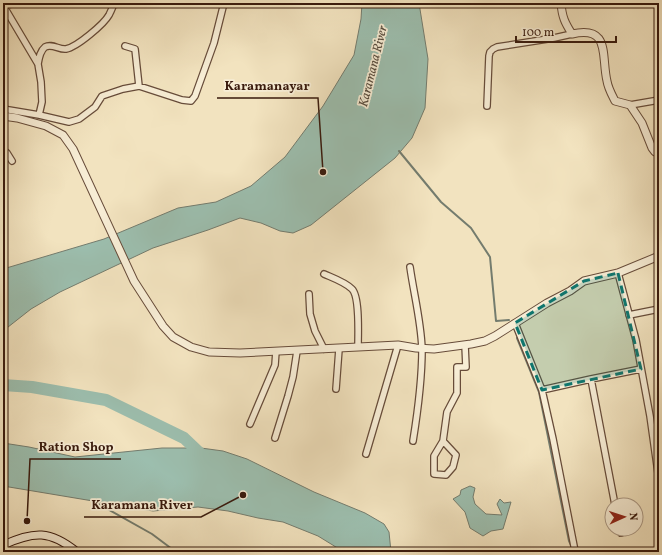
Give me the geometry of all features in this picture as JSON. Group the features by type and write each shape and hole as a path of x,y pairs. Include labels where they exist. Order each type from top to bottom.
{"street":[{"path":"15,3 3,5 38,64"},
{"path":"39,115 42,102 38,64 40,54 49,45 64,49 69,48 86,38 100,26 109,15 114,3"},
{"path":"3,109 69,122 79,119 95,107 102,96 123,89 139,86 182,100 191,101 195,96 212,50 224,3"},
{"path":"561,3 564,22 572,34"},
{"path":"487,106 489,56 493,49 502,46 583,32 594,34 602,42 607,82 615,102 630,105 659,100"},
{"path":"125,46 135,48 139,86"},
{"path":"630,105 642,123 652,148 655,152 659,152"},
{"path":"3,116 17,118 46,126 63,135 73,149 134,281 163,326 173,337 191,347 209,352 240,353 398,345 434,349 485,341 547,303 570,291 584,281 618,273 659,256"},
{"path":"3,150 12,161"},
{"path":"410,267 419,318 422,348 422,371 413,441"},
{"path":"618,273 636,340 656,445 659,480"},
{"path":"324,274 352,288 355,293 358,314 358,347"},
{"path":"309,294 310,314 315,331 324,349"},
{"path":"629,315 659,309"},
{"path":"515,323 542,390 576,551"},
{"path":"366,454 398,345"},
{"path":"442,441 456,454 454,467 446,475 434,474 434,456 442,441 447,412 457,393 457,367 466,367 465,345"},
{"path":"336,389 339,349"},
{"path":"275,438 293,377 297,350"},
{"path":"250,424 275,365 276,351"},
{"path":"542,390 641,369"},
{"path":"591,379 613,497"},
{"path":"7,552 4,544 20,537 33,534 56,538 77,552"}],"highlighted area":[{"path":"618,273 641,369 542,390 515,323 584,281"}],"water":[{"path":"362,3 419,3 428,59 425,108 412,138 395,158 311,225 293,233 280,231 261,223 240,218 153,248 60,292 31,309 3,331 3,269 104,239 178,208 216,202 251,186 285,157 323,106 354,55 361,19"},
{"path":"3,443 75,457 162,448 201,448 223,451 247,459 314,492 365,513 384,524 389,532 391,552 344,552 318,536 283,522 228,511 198,507 153,511 3,486"},
{"path":"470,486 475,488 473,497 475,504 486,514 502,515 497,504 500,499 504,503 511,502 503,529 491,531 483,536 470,528 465,512 453,499 460,495 461,490"}],"waterway":[{"path":"399,151 441,202 471,228 490,257 496,321 509,320"},
{"path":"517,338 539,392 569,541 572,547"},
{"path":"3,385 32,387 106,400 184,438 205,458"},
{"path":"95,502 152,534 176,552"}],"place":[{"name":"Karamanayar","path":"323,172"},
{"name":"Karamana River","path":"243,495"},
{"name":"Ration Shop","path":"27,521"}]}
